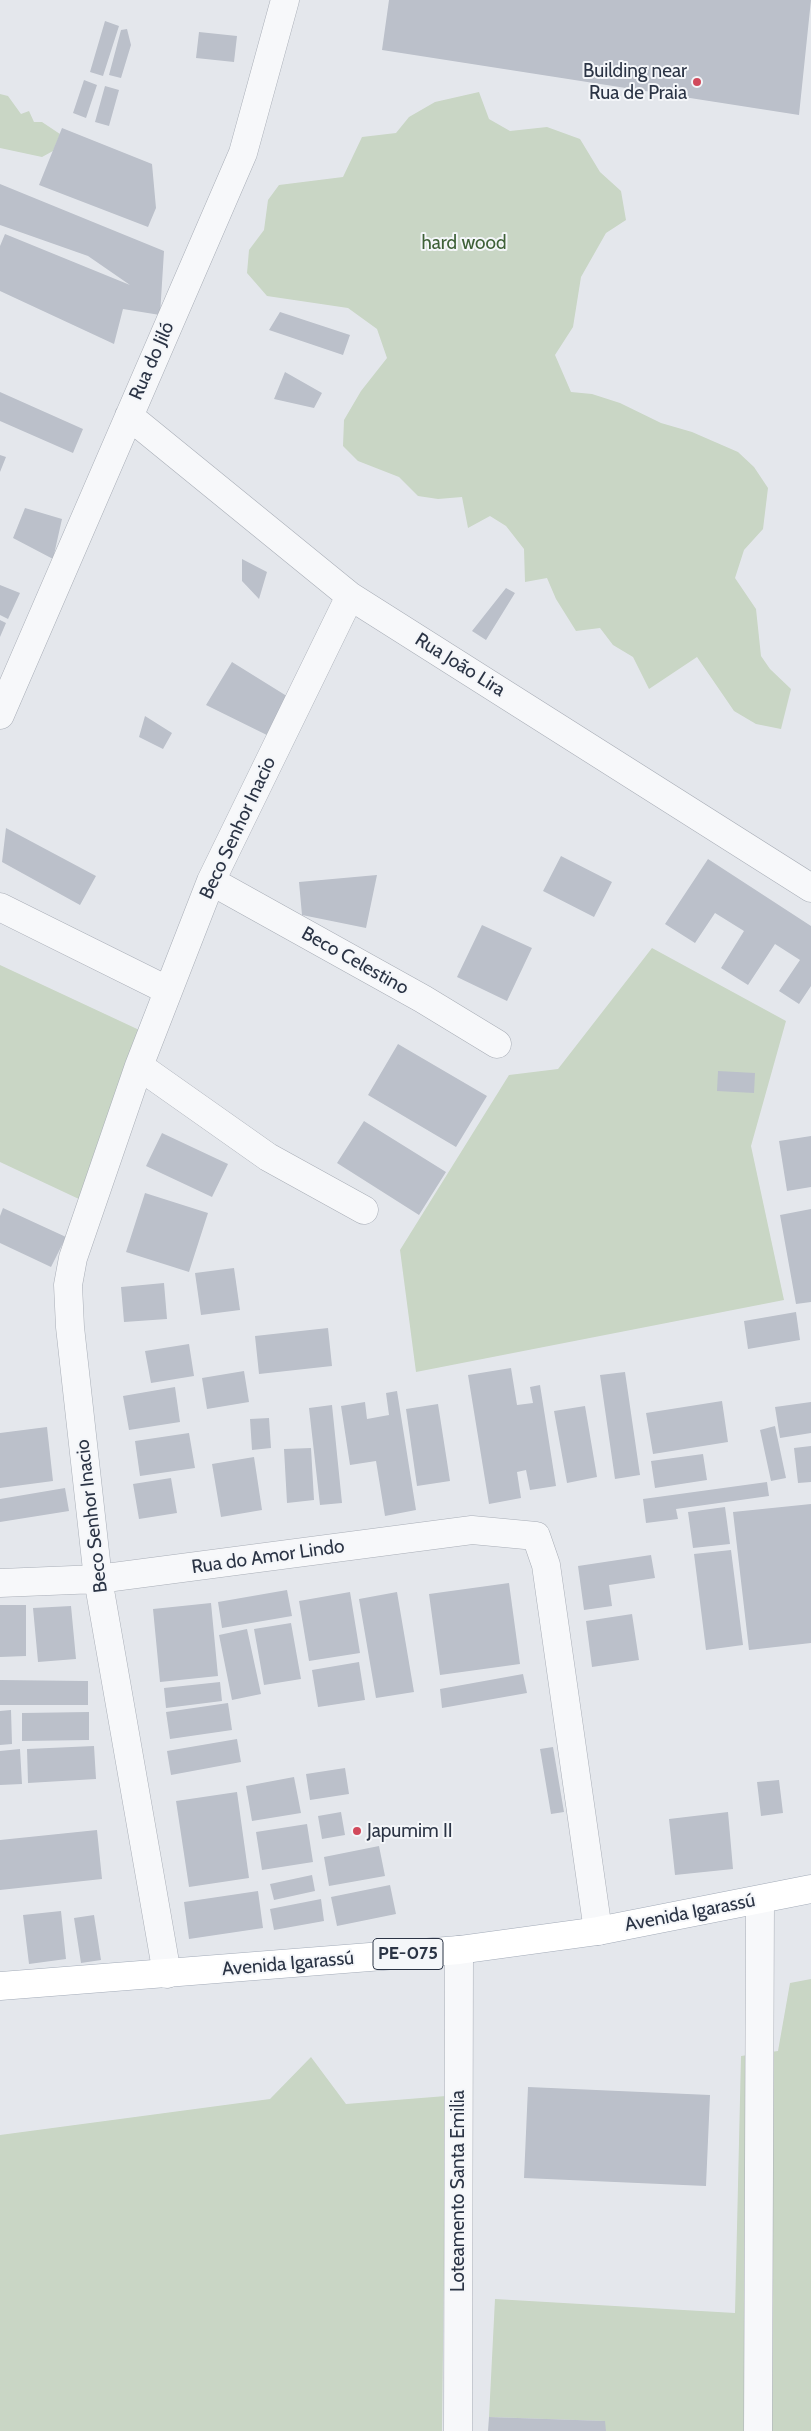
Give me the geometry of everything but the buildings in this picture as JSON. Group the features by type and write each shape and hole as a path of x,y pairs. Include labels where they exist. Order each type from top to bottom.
{"main road":[{"name":"Avenida Igarassú","path":"0,1986 459,1950 598,1931 811,1889"}],"street":[{"name":"Rua do Jiló","path":"0,716 243,153 285,0"},
{"name":"Rua João Lira","path":"128,416 350,596 811,888"},
{"name":"Beco Senhor Inacio","path":"167,1974 98,1579 71,1336 68,1285 73,1258 139,1066 210,881 350,596"},
{"name":"Beco Celestino","path":"210,881 423,998 497,1044"},
{"path":"0,907 167,990"},
{"path":"139,1066 268,1157 364,1210"},
{"name":"Rua do Amor Lindo","path":"0,1583 98,1579 472,1530 536,1536 546,1565 598,1931"},
{"path":"758,2431 760,1900"},
{"name":"Loteamento Santa Emilia","path":"458,2431 459,1950"}],"green space":[{"name":"hard wood","path":"479,92 489,119 510,131 547,127 580,139 600,172 621,191 626,220 606,233 581,277 573,327 555,355 571,392 592,394 620,403 661,423 692,432 738,452 754,467 768,488 763,529 744,550 735,578 756,609 761,656 770,669 791,689 781,729 756,724 734,711 697,657 649,689 633,657 613,645 600,628 576,631 556,599 547,578 525,582 524,549 506,526 490,516 468,528 462,497 438,499 418,496 399,477 358,461 343,446 344,420 361,391 387,358 377,329 348,308 267,296 247,273 249,250 264,230 268,200 279,185 343,177 362,137 396,133 409,117 435,102"},
{"path":"0,94 8,96 21,114 29,111 34,122 42,122 60,134 53,151 42,157 0,148"},
{"path":"652,948 786,1021 751,1146 784,1300 416,1372 400,1250 509,1075 558,1069"},
{"path":"0,965 150,1035 81,1200 0,1162"},
{"path":"811,1979 811,2431 605,2431 604,2421 489,2417 495,2299 735,2313 741,2056 778,2051 790,1983"},
{"path":"311,2057 346,2104 446,2096 442,2431 0,2431 0,2135 270,2099"}],"place":[{"name":"Building near Rua de Praia","path":"697,82"},
{"name":"Japumim II","path":"357,1831"}]}
